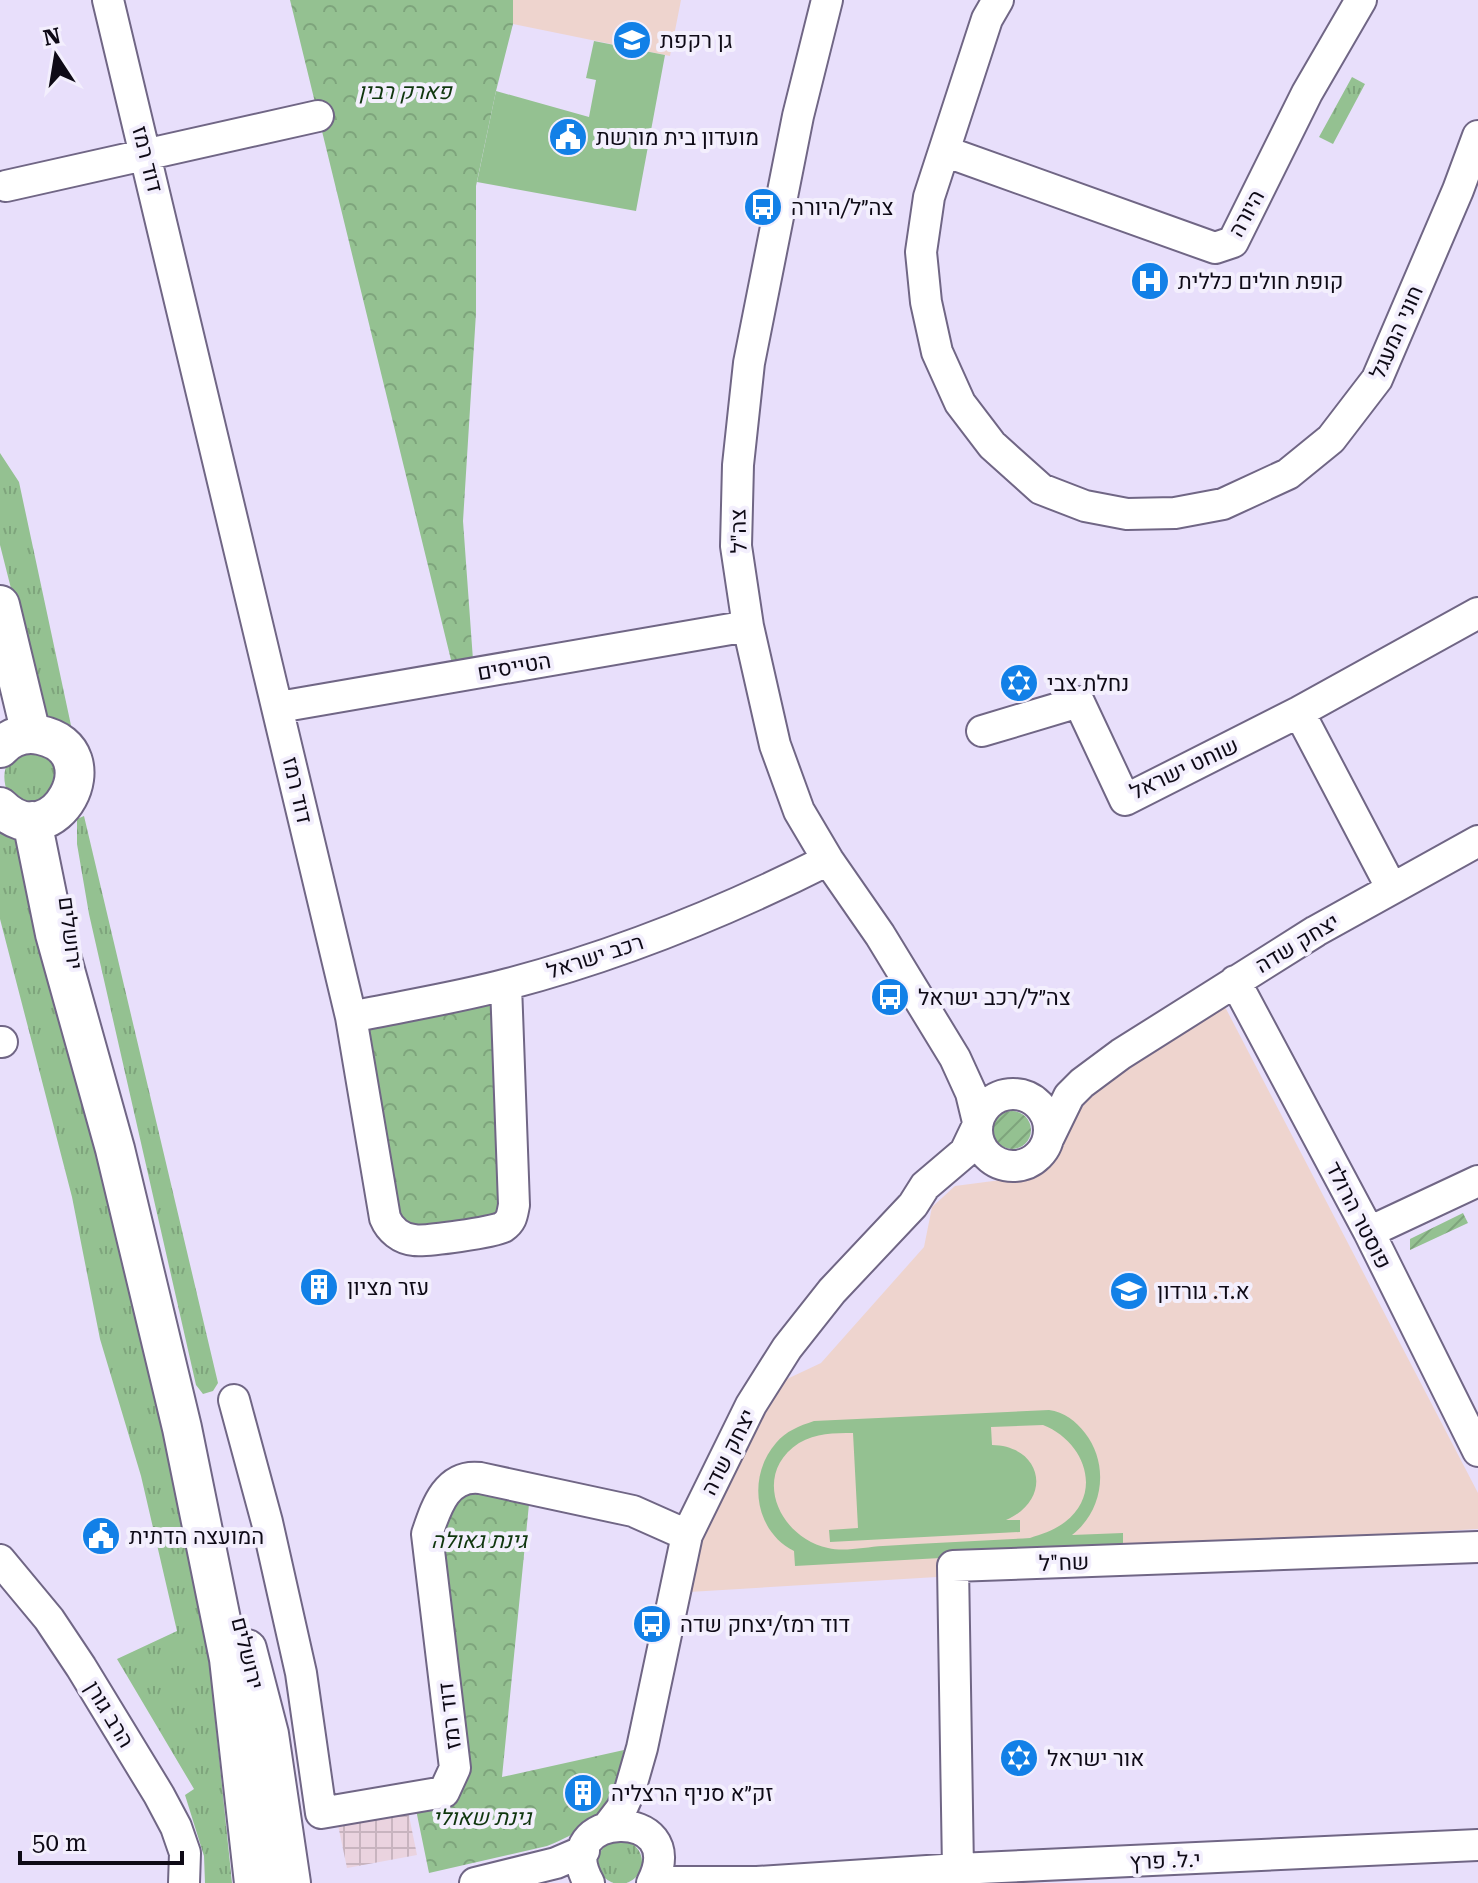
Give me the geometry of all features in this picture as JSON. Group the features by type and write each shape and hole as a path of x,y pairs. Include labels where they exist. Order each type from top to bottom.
{"main road":[{"path":"0,605 16,739"},
{"path":"0,671 16,739"},
{"path":"16,739 54,740 64,748 74,769 72,793 30,813"},
{"name":"ירושלים","path":"30,813 55,934 115,1149 182,1428 229,1659 254,1883"},
{"name":"ירושלים","path":"182,1428 192,1450 236,1603 269,1734 291,1883"},
{"path":"283,1836 304,1883"}],"street":[{"name":"דוד רמז","path":"108,0 351,1017 385,1218 389,1227 414,1240 500,1229 511,1220 514,1205 506,985"},
{"name":"צה\"ל","path":"827,0 798,116 749,363 738,465 736,546 748,626 775,745 799,811 935,1023 971,1093 977,1126"},
{"name":"חוני המעגל","path":"998,0 987,19 929,197 921,252 926,302 937,352 960,403 992,445 1041,489 1085,506 1127,514 1175,513 1223,504 1288,474 1331,439 1377,379 1478,136"},
{"name":"היורה","path":"944,151 1215,248 1233,242 1307,93 1361,0"},
{"path":"6,186 318,116"},
{"name":"שוחט ישראל","path":"982,731 1079,702 1125,800 1299,712 1478,613"},
{"name":"הטייסים","path":"279,707 748,626"},
{"path":"1299,712 1391,887"},
{"name":"יצחק שדה","path":"1049,1137 1069,1096 1121,1054 1391,887 1478,841"},
{"name":"רכב ישראל","path":"351,1017 506,985 585,961 676,929 767,891 828,860"},
{"name":"פוסטר הרולד","path":"1235,981 1369,1232 1478,1451"},
{"name":"צה\"ל","path":"935,1023 978,1071 998,1087 1016,1095"},
{"name":"יצחק שדה","path":"1016,1095 1050,1090 1121,1054"},
{"path":"1016,1095 1038,1104 1045,1114 1049,1137 1045,1148 1027,1163 1016,1167 1003,1166 992,1161 984,1152 978,1141 977,1126 985,1107 995,1099 1016,1095"},
{"name":"יצחק שדה","path":"584,1851 591,1838 609,1825 622,1808 630,1790 642,1748 687,1535 751,1405 787,1348 832,1291 913,1205 925,1186 965,1152 977,1126"},
{"name":"יצחק שדה","path":"913,1205 962,1179 1003,1166"},
{"path":"1369,1232 1478,1181"},
{"name":"דוד רמז","path":"234,1400 267,1522 298,1659 321,1813 444,1792 455,1768 427,1534 438,1504 447,1490 471,1477 480,1478 633,1511 687,1535"},
{"name":"שח\"ל","path":"958,1869 953,1566 1478,1547"},
{"name":"הרב גורן","path":"0,1560 49,1619 159,1795 176,1827 185,1853 184,1883"},
{"name":"יצחק שדה","path":"642,1748 641,1790 659,1862 653,1882"},
{"name":"י.ל. פרץ","path":"609,1825 631,1825 699,1871 757,1882"},
{"name":"י.ל. פרץ","path":"653,1882 757,1882 958,1869 1478,1845"},
{"path":"475,1883 556,1863 584,1851 583,1870 589,1883"}],"shaded area":[{"name":"גן רקפת","path":"513,0 681,0 670,56 513,24"},
{"name":"א.ד. גורדון","path":"1223,1003 1478,1493 1478,1529 937,1559 937,1577 689,1592 704,1534 737,1462 767,1408 787,1379 821,1363 924,1247 932,1207 955,1186 1023,1177 1042,1171 1057,1158 1069,1122 1088,1100 1118,1075"},
{"path":"408,1811 417,1855 347,1868 338,1825"}],"green space":[{"name":"פארק רבין","path":"290,0 513,0 513,24 476,186 476,313 463,521 473,660 452,664"},
{"path":"594,41 665,55 636,211 477,182 496,91 589,117 596,80 586,78"},
{"path":"1352,77 1365,84 1333,144 1319,137"},
{"path":"0,453 19,482 72,730 66,733 51,724 42,711 0,545"},
{"path":"24,748 58,762 57,791 34,806 8,795 6,787 8,762"},
{"path":"84,816 218,1383 213,1391 203,1394 196,1385 89,914 77,844 77,819"},
{"path":"0,818 15,824 125,1248 205,1620 232,1883 205,1883 204,1856 185,1795 194,1789 117,1659 177,1631 141,1476 100,1339 72,1197 0,919"},
{"path":"500,992 507,1215 416,1234 398,1225 362,1022"},
{"path":"1012,1111 1025,1117 1031,1130 1025,1143 1012,1149 999,1143 993,1130 999,1117"},
{"path":"1463,1213 1468,1223 1410,1250 1410,1239"},
{"path":"1049,1410 1060,1413 1074,1421 1085,1433 1098,1459 1100,1473 1100,1487 1091,1513 1072,1535 1123,1533 1123,1548 795,1566 794,1551 770,1530 763,1517 758,1486 767,1456 776,1443 793,1429 814,1421","holes":["1043,1425 1069,1443 1084,1468 1084,1496 1077,1510 1065,1522 1030,1538 834,1549 810,1542 796,1531 784,1518 777,1503 774,1487 776,1471 784,1456 812,1437 853,1433 858,1528 829,1530 830,1542 1020,1532 1020,1520 1006,1520 1031,1500 1036,1488 1036,1475 1022,1454 992,1445 991,1427"]},
{"path":"461,1486 530,1494 502,1777 624,1750 606,1809 583,1828 547,1846 429,1873 414,1800 445,1793 433,1534"},
{"path":"620,1840 635,1847 642,1862 635,1877 620,1884 605,1877 598,1862 605,1847"}],"place":[{"name":"גן רקפת","path":"632,40"},
{"name":"מועדון בית מורשת","path":"568,137"},
{"name":"צה״ל/היורה","path":"763,207"},
{"name":"קופת חולים כללית","path":"1150,281"},
{"name":"נחלת צבי","path":"1019,683"},
{"name":"צה״ל/רכב ישראל","path":"890,997"},
{"name":"עזר מציון","path":"319,1287"},
{"name":"א.ד. גורדון","path":"1129,1291"},
{"name":"המועצה הדתית","path":"101,1536"},
{"name":"דוד רמז/יצחק שדה","path":"652,1624"},
{"name":"אור ישראל","path":"1019,1758"},
{"name":"זק״א סניף הרצליה","path":"583,1793"}],"park label":[{"name":"גינת גאולה","path":"479,1540"},
{"name":"גינת שאולי","path":"482,1817"}]}
